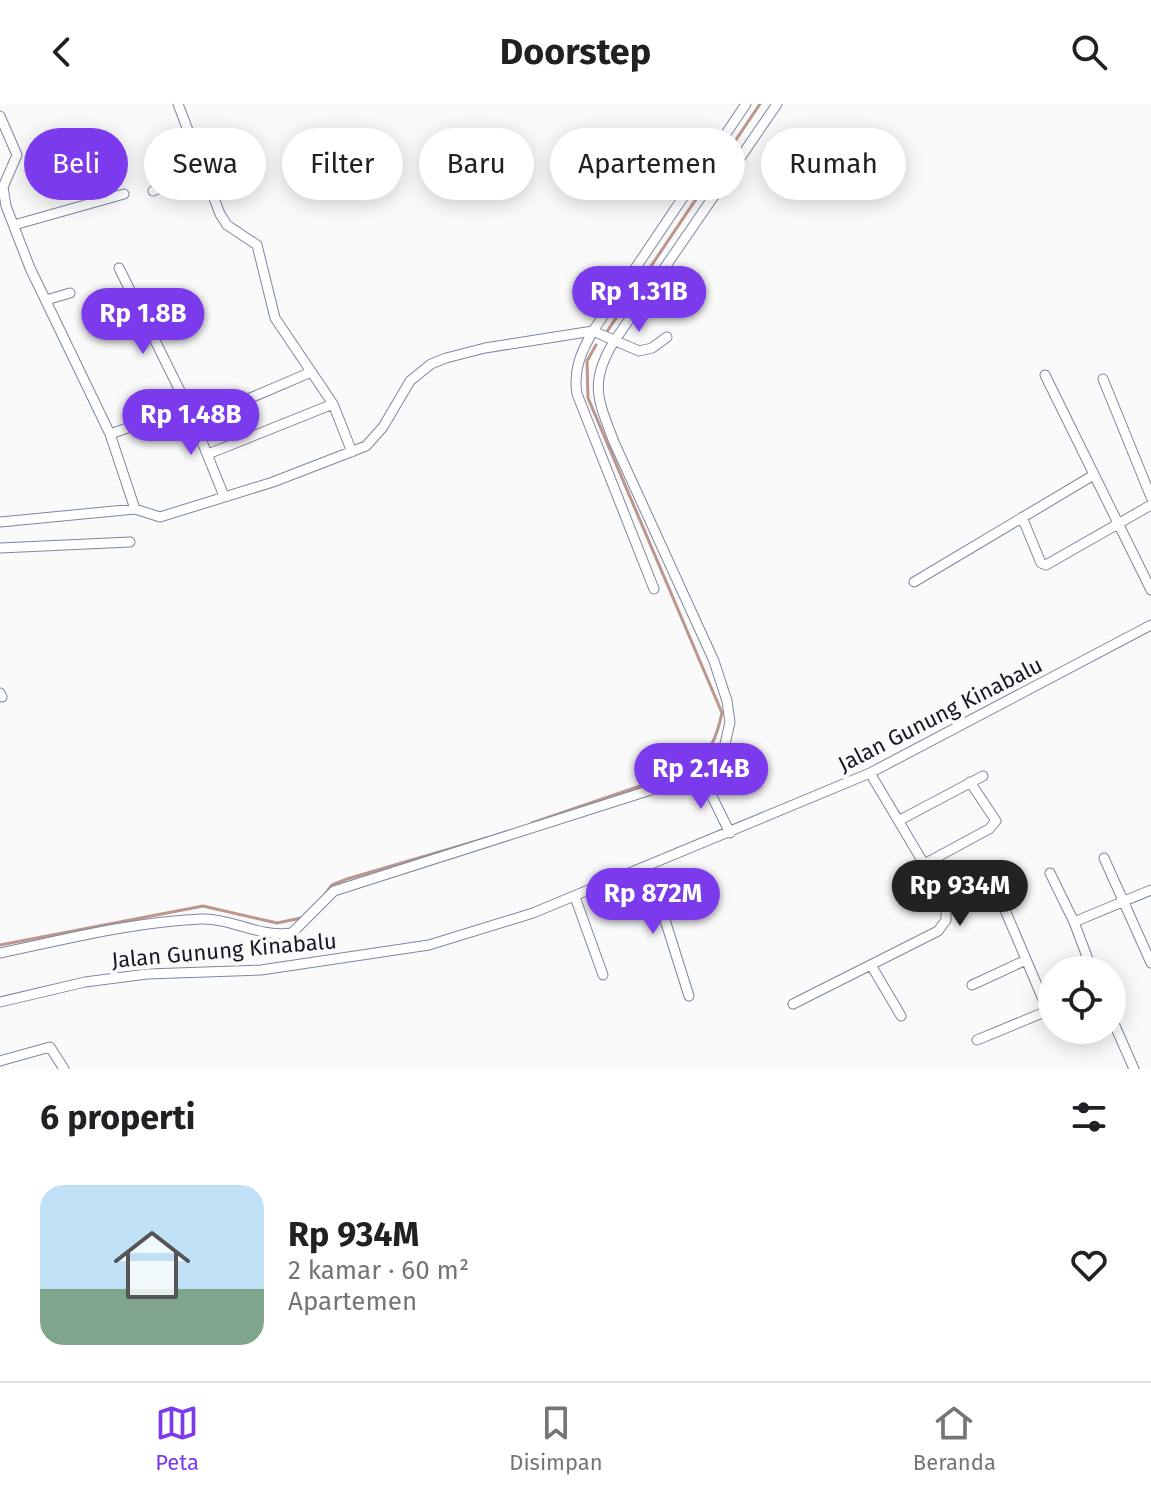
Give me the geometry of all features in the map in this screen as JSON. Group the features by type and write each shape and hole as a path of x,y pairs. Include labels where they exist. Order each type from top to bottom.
{"street":[{"path":"178,104 187,128"},
{"path":"654,589 577,394 580,353 746,104"},
{"path":"0,953 139,924 203,919 274,934 292,933 334,891 701,774 715,763 730,726 727,701 714,661 602,410 596,377 611,341 777,104"},
{"path":"0,116 17,155 3,187 14,225 110,434 135,509"},
{"path":"14,225 103,200"},
{"path":"216,200 227,225 257,245 275,318 309,373 333,404 352,452"},
{"path":"119,268 188,407 224,496"},
{"path":"46,300 70,293"},
{"path":"0,522 135,509 160,517 352,452 377,436 410,381 431,364 485,348 596,333 611,341 646,350 667,337"},
{"path":"194,422 309,373"},
{"path":"1045,375 1092,476 1151,590"},
{"path":"1103,379 1151,497"},
{"path":"208,454 333,404"},
{"path":"110,434 188,407"},
{"path":"914,582 1092,476"},
{"path":"1022,517 1044,565 1151,505"},
{"path":"0,548 130,542"},
{"name":"Jalan Gunung Kinabalu","path":"0,1002 85,982 147,974 261,970 429,945 575,897 870,773 1151,625"},
{"path":"793,1004 938,931 944,924 946,901 870,773"},
{"path":"701,774 730,833"},
{"path":"900,820 983,776"},
{"path":"926,863 989,829 996,821 970,782"},
{"path":"1104,858 1151,963"},
{"path":"648,866 689,996"},
{"path":"1050,873 1087,956"},
{"path":"1074,922 1151,890"},
{"path":"575,897 603,975"},
{"path":"1002,903 1038,985"},
{"path":"972,985 1026,960"},
{"path":"871,965 901,1016"},
{"path":"977,1040 1038,1015"},
{"path":"1123,1044 1134,1069"},
{"path":"6,1063 50,1047 64,1069"}],"waterway":[{"path":"606,333 760,104"},
{"path":"532,823 687,770 711,746 722,713 588,398 587,361 596,345"},
{"path":"326,893 332,885 347,879 487,838"},
{"path":"0,945 203,906 277,923 301,918"}]}
